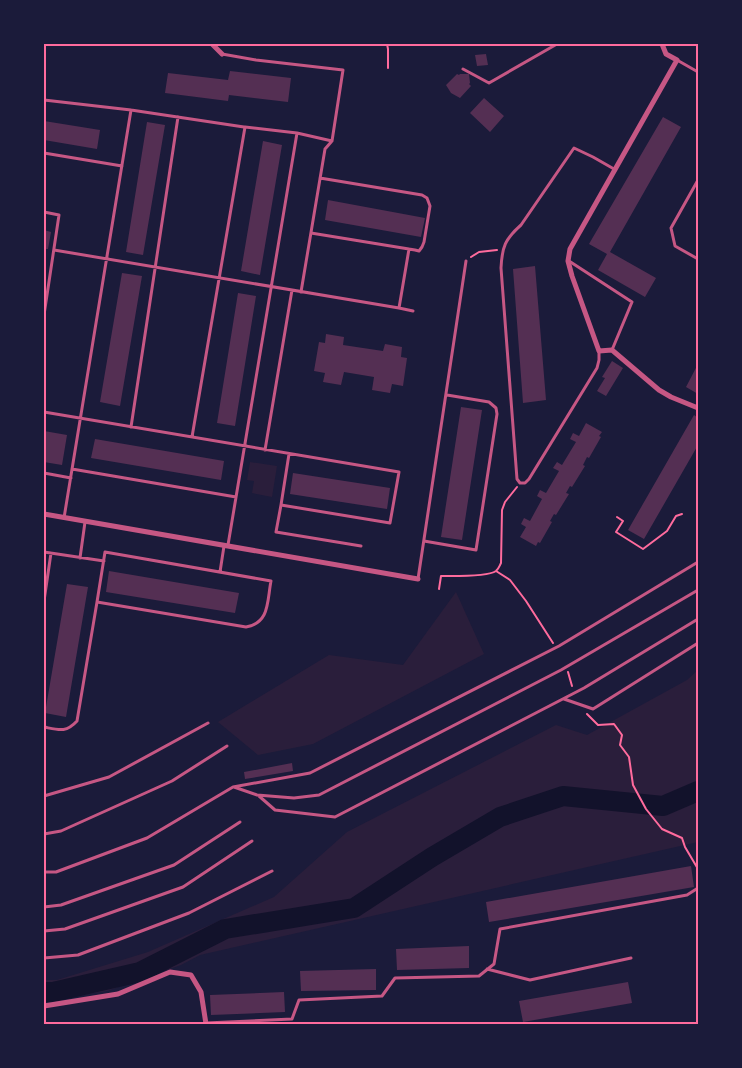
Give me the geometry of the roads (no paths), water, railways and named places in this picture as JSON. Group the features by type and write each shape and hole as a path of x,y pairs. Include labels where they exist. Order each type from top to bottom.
{"street":[{"path":"212,44 222,54"},
{"path":"662,44 666,54 677,60 570,249 568,261 599,351 612,350 659,390 699,408"},
{"path":"44,514 418,579"},
{"path":"44,1006 118,994 170,972 191,975 201,992 206,1024"}],"lane":[{"path":"463,69 489,83 557,44"},
{"path":"222,54 343,70 332,141 325,149 301,292"},
{"path":"677,60 699,72"},
{"path":"44,100 297,133 332,141"},
{"path":"64,518 131,110"},
{"path":"131,427 178,117"},
{"path":"192,438 245,127"},
{"path":"220,572 236,497 297,133"},
{"path":"599,351 597,368 529,479 525,483 520,483 517,479 501,268 505,243 510,234 521,225 574,148 616,170"},
{"path":"44,153 122,166"},
{"path":"311,233 419,251 424,243 430,206 427,198 422,195 320,178"},
{"path":"698,182 671,228 675,246 699,259"},
{"path":"44,212 59,215 44,313"},
{"path":"399,308 408,249"},
{"path":"54,250 413,311"},
{"path":"418,579 466,261"},
{"path":"568,261 632,302 612,350"},
{"path":"265,450 292,290"},
{"path":"424,542 476,550 497,414 496,408 489,402 447,395"},
{"path":"44,412 399,472 390,523 281,505"},
{"path":"289,454 276,532 361,546"},
{"path":"72,469 236,497"},
{"path":"44,473 71,478"},
{"path":"80,558 85,522"},
{"path":"44,552 104,561"},
{"path":"44,727 63,730 71,728 77,721 105,552 271,580 265,614 261,621 246,627 97,602"},
{"path":"44,601 51,553"},
{"path":"44,872 56,872 147,837 233,787 309,773 555,647 699,562"},
{"path":"233,787 257,795 294,798 319,795 566,667 699,590"},
{"path":"257,795 274,810 335,817 564,699 699,619"},
{"path":"564,699 593,709 699,643"},
{"path":"44,796 109,777 208,723"},
{"path":"44,834 61,831 172,781 227,746"},
{"path":"44,906 61,905 174,865 240,822"},
{"path":"44,931 65,929 183,887 252,841"},
{"path":"44,958 78,955 189,913 272,871"},
{"path":"206,1024 292,1019 299,1000 382,996 395,978 479,976 494,964 500,929 687,895 699,888"},
{"path":"487,969 530,980 631,958"}],"waterway":[{"path":"44,992 53,992 140,972 225,929 354,908 432,857 500,817 563,796 663,806 698,791"}]}
